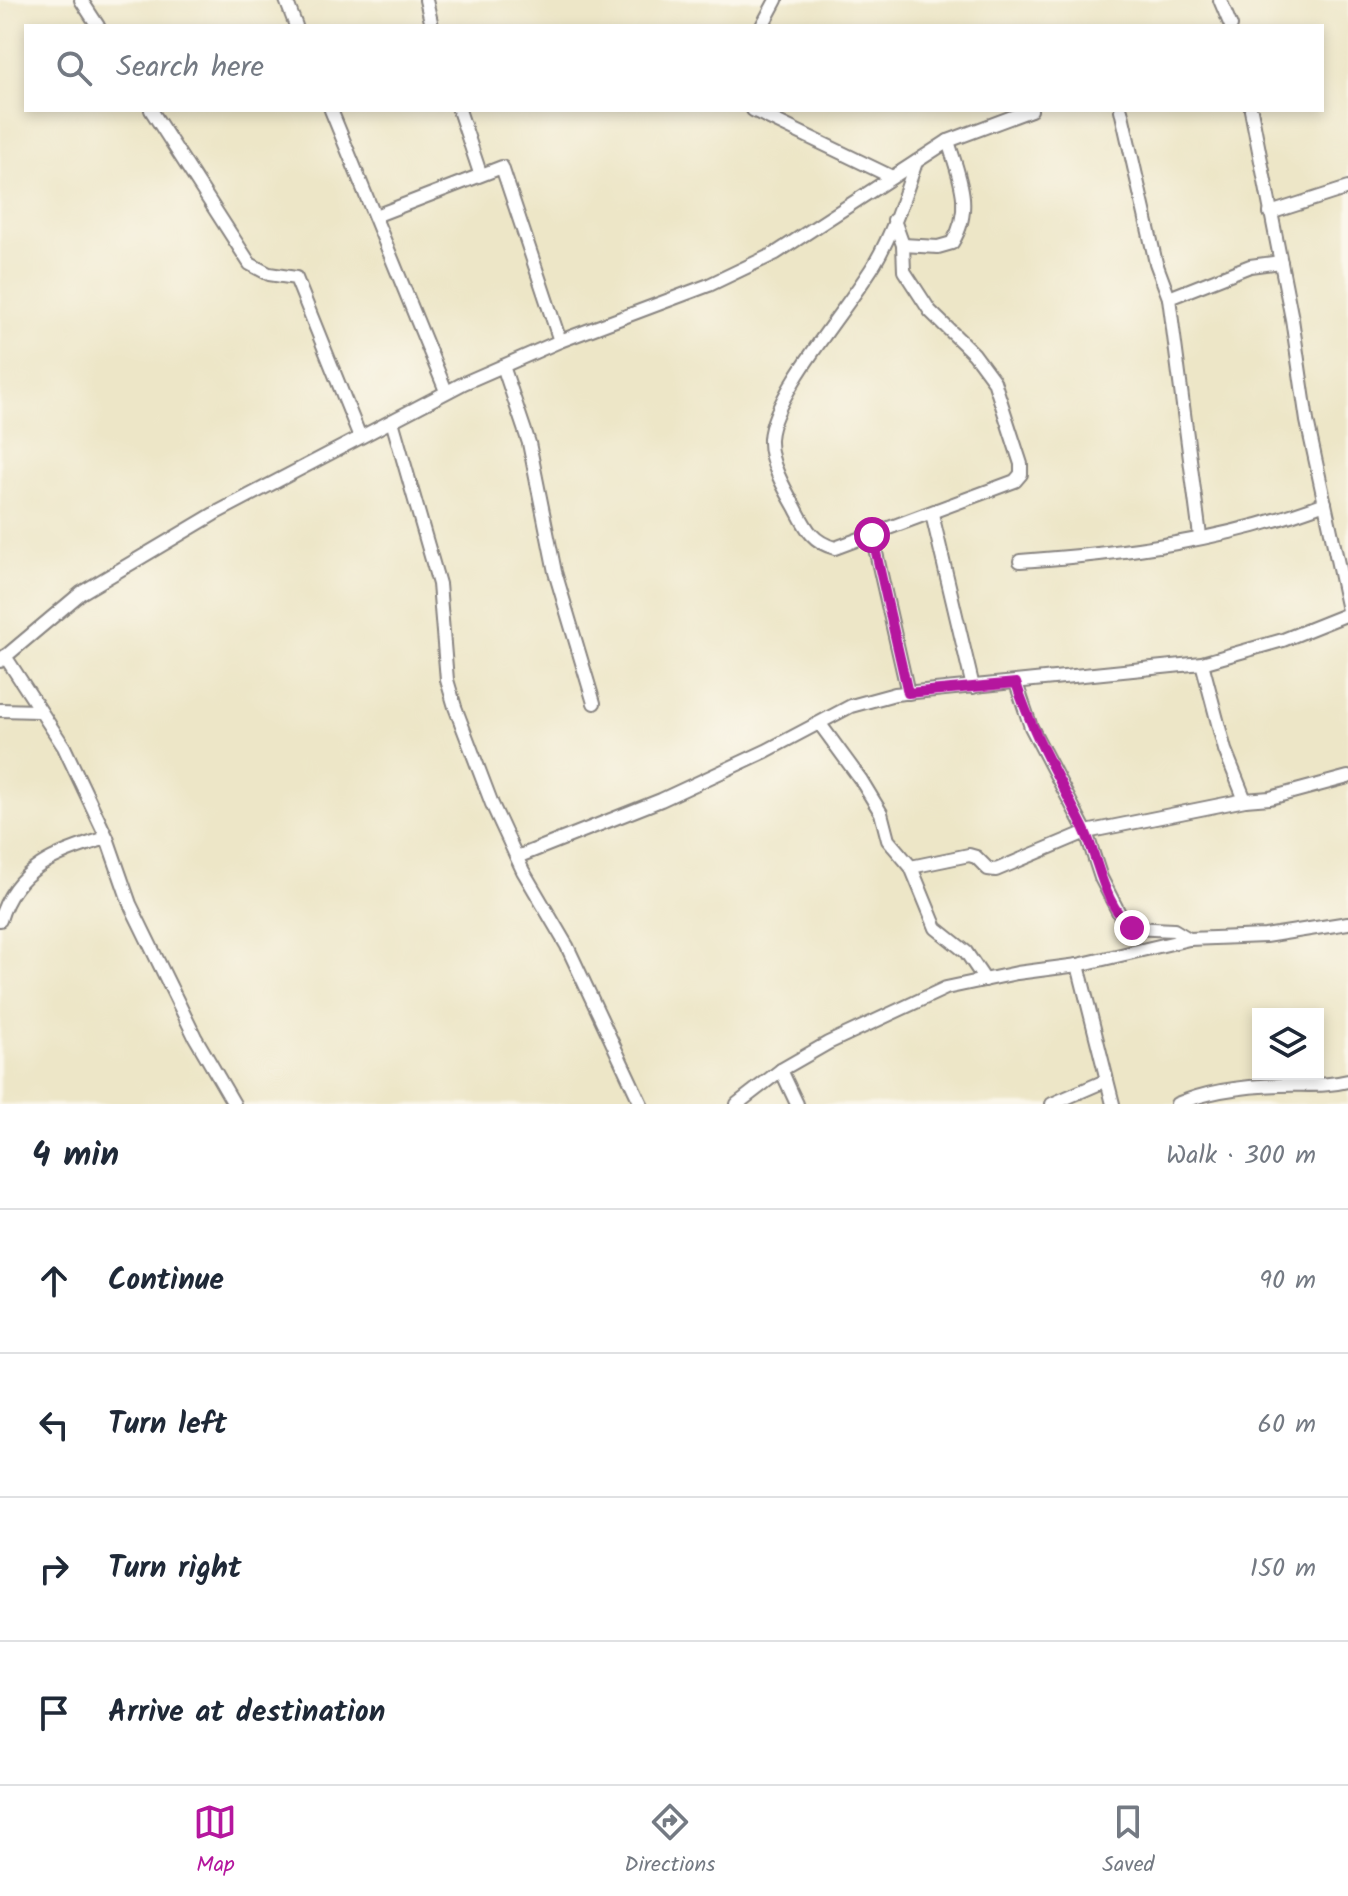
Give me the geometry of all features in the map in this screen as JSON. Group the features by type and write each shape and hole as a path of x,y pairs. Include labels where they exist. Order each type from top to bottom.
{"street":[{"path":"81,0 97,24"},
{"path":"286,0 295,24"},
{"path":"426,0 432,24"},
{"path":"763,24 776,0"},
{"path":"1220,0 1230,24"},
{"path":"152,112 250,264 269,274 296,278 360,437"},
{"path":"332,112 446,391"},
{"path":"460,112 480,173"},
{"path":"757,112 892,177"},
{"path":"234,1104 195,1037 130,904 107,838 64,747 2,659 81,593 118,569 446,391 560,341 709,285 776,253 948,141 1026,112"},
{"path":"1121,112 1156,263 1169,298 1200,536"},
{"path":"517,857 661,800 851,706 908,693 1202,663 1269,645 1348,612 1251,112"},
{"path":"903,245 938,247 952,243 961,229 965,202 948,141"},
{"path":"894,220 903,245 904,271 921,298 974,354 994,381 1021,464 1021,474 1015,481 835,548 821,545 810,536 772,458 770,440 780,403 874,264 916,161"},
{"path":"375,216 502,167 560,341"},
{"path":"1270,213 1348,188"},
{"path":"1169,298 1250,266 1281,262"},
{"path":"503,366 529,443 555,572 594,703"},
{"path":"392,421 439,584 447,680 492,804 517,857 567,946 641,1104"},
{"path":"1020,561 1108,553 1244,528 1325,503"},
{"path":"932,514 973,687"},
{"path":"872,535 908,693"},
{"path":"1202,663 1225,750 1245,800"},
{"path":"1016,683 1031,727 1086,832 1101,878 1123,921 1132,928 1174,930 1189,939"},
{"path":"0,710 38,711"},
{"path":"820,724 881,813 888,840 911,867 936,928 966,952 985,980"},
{"path":"911,867 969,855 976,857 988,869 996,870 1086,832 1245,800 1270,798 1348,777"},
{"path":"0,920 22,876 56,857 107,838"},
{"path":"737,1104 781,1070 828,1043 946,988 1078,965 1189,939 1265,936 1348,923"},
{"path":"1078,965 1113,1104"},
{"path":"781,1070 797,1104"},
{"path":"1052,1104 1105,1081"},
{"path":"1177,1104 1196,1096 1248,1088 1328,1086 1348,1081"}],"route":[{"path":"872,535 908,693 1016,683 1031,727 1086,832 1101,878 1123,921 1132,928"}]}
